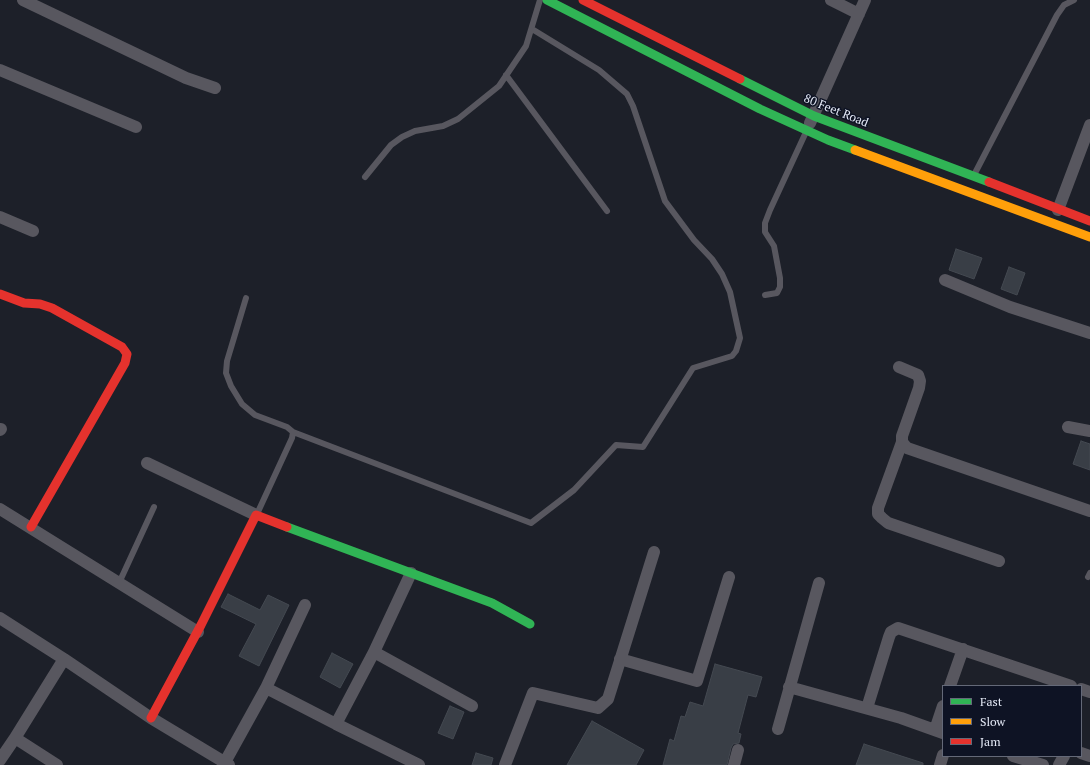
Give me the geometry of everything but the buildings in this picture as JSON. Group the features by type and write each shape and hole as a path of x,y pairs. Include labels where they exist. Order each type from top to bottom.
{"street":[{"path":"23,0 186,78 215,88"},
{"path":"547,0 760,109 807,131 1090,237"},
{"name":"80 Feet Road","path":"583,0 814,116 1090,221"},
{"path":"832,0 859,14"},
{"path":"807,131 865,0"},
{"path":"0,70 136,127"},
{"path":"1058,210 1090,125"},
{"path":"0,217 33,231"},
{"path":"945,280 1010,307 1090,333"},
{"path":"0,294 24,303 40,304 52,308 122,347 127,354 125,363 31,527"},
{"path":"899,367 918,375 920,388 902,436 902,442 878,508 878,514 888,522 999,561"},
{"path":"1068,427 1090,431"},
{"path":"902,442 907,448 914,452 1090,511"},
{"path":"147,463 256,515 492,604 530,624"},
{"path":"0,509 198,632"},
{"path":"151,718 198,632 256,515"},
{"path":"505,765 533,693 598,708 608,699 654,552"},
{"path":"336,724 374,652 411,573"},
{"path":"620,659 697,681 729,578"},
{"path":"778,729 819,583"},
{"path":"0,618 151,718 227,764 266,688 305,605"},
{"path":"867,708 889,637 894,629 902,628 1068,685"},
{"path":"950,685 963,649"},
{"path":"374,652 472,706"},
{"path":"0,760 64,659"},
{"path":"789,687 867,708 939,732 942,712"},
{"path":"266,688 419,765"},
{"path":"15,738 57,765"},
{"path":"734,765 738,750"},
{"path":"1016,760 1042,765"}],"lane":[{"path":"365,177 391,146 402,137 415,131 443,126 458,119 499,86 526,46 540,0"},
{"path":"973,177 1057,15 1064,5 1074,0"},
{"path":"246,298 227,361 226,373 231,386 242,404 255,414 287,427 293,432 531,523 574,490 616,445 643,448 693,368 732,356 736,351 740,338 730,292 722,274 712,259 690,235 664,201 633,106 627,94 599,70 532,29"},
{"path":"506,75 607,211"},
{"path":"765,295 777,293 780,287 780,278 774,246 765,232 765,223 807,131"},
{"path":"256,515 292,438 293,432"},
{"path":"119,583 154,507"}],"traffic: fast":[{"path":"547,0 760,109 828,140 855,150"},
{"path":"740,79 814,116 989,182"},
{"path":"287,527 492,603 530,624"}],"traffic: slow":[{"path":"855,150 1090,237"}],"traffic: jam":[{"path":"583,0 740,79"},
{"path":"989,182 1090,221"},
{"path":"0,294 24,303 40,304 52,308 122,347 127,354 125,363 31,527"},
{"path":"151,718 201,625 256,515 287,527"}]}
